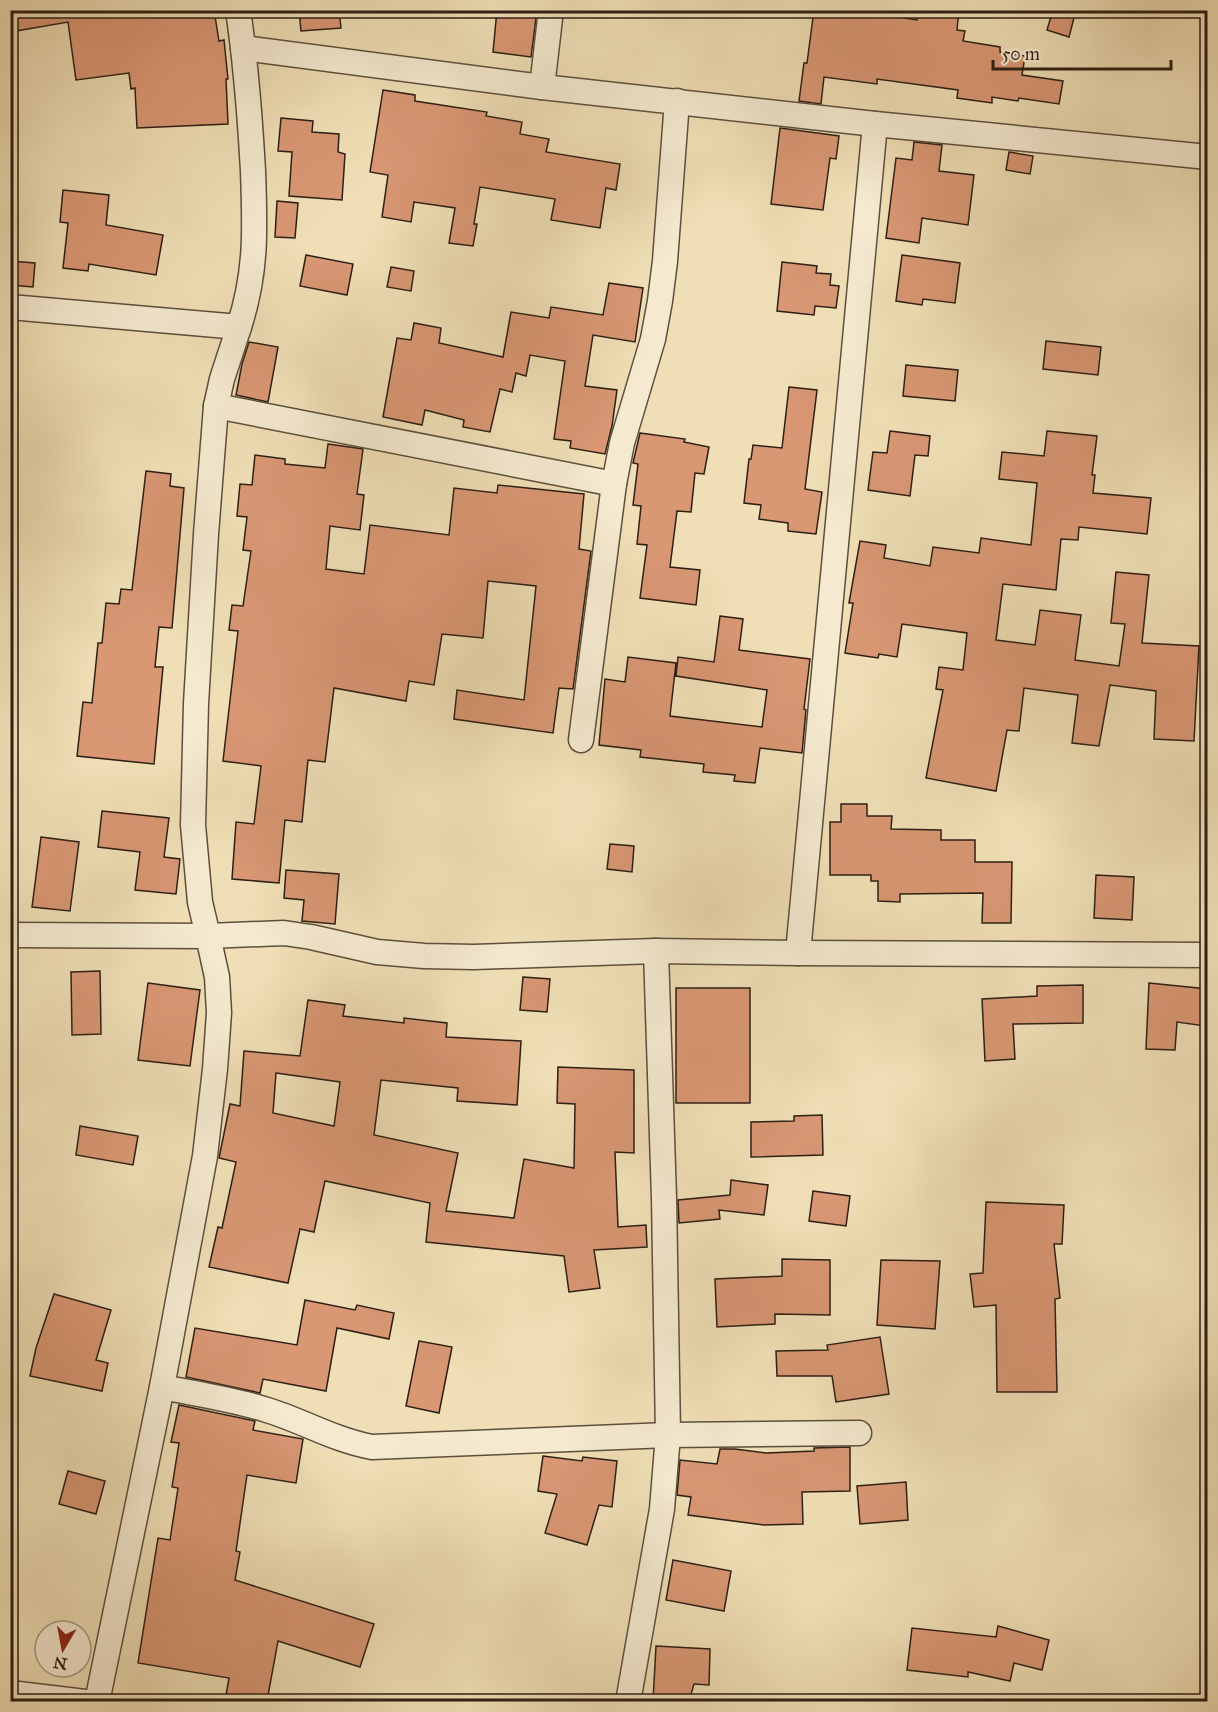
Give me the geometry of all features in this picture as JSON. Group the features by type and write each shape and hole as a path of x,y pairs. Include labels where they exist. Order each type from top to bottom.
{"street":[{"path":"97,1701 162,1387 206,1156 216,1069 219,1013 217,977 195,870 193,814 196,692 216,406 222,379 248,300 254,265 251,142 238,10"},
{"path":"542,87 551,10"},
{"path":"243,48 542,87 1208,158"},
{"path":"581,740 614,484 622,443 653,339 660,301 677,101"},
{"path":"798,953 875,124"},
{"path":"10,307 239,327"},
{"path":"216,406 614,484"},
{"path":"10,935 208,936 284,933 377,952 424,956 656,951 1208,954"},
{"path":"628,1701 662,1509 668,1435 664,1198 656,951"},
{"path":"162,1387 248,1404 285,1416 336,1438 372,1447 668,1435 859,1433"},
{"path":"10,1693 85,1701"}],"building":[{"path":"10,10 214,10 219,41 224,40 228,79 226,79 228,124 137,128 135,88 131,89 129,73 76,80 68,22 10,32"},
{"path":"299,10 339,10 341,28 301,31"},
{"path":"497,10 537,10 531,57 493,52"},
{"path":"814,10 863,10 863,12 917,20 918,10 959,10 957,30 965,31 963,41 1000,47 1000,52 1025,56 1022,75 1063,81 1059,104 1019,98 1018,101 992,97 992,103 957,98 958,90 877,79 877,84 824,77 821,104 799,101"},
{"path":"1053,10 1076,10 1069,37 1047,30"},
{"path":"383,90 415,95 415,101 487,112 486,116 522,122 520,134 549,139 546,152 620,164 616,190 606,188 600,228 551,220 555,199 480,187 473,246 449,243 455,208 414,202 411,222 382,217 388,175 370,172"},
{"path":"281,118 313,121 312,132 339,134 338,152 345,154 342,200 289,196 292,152 278,151"},
{"path":"780,128 839,136 836,159 830,158 823,210 771,204"},
{"path":"914,142 942,145 939,171 974,175 968,225 922,218 919,243 886,238 896,158 912,160"},
{"path":"1009,152 1033,156 1030,174 1006,170"},
{"path":"63,190 109,195 106,225 163,235 156,275 89,264 88,271 63,268 68,223 60,222"},
{"path":"277,201 298,203 295,238 275,237"},
{"path":"306,255 353,264 347,295 300,286"},
{"path":"902,255 960,263 955,303 923,299 922,305 896,301"},
{"path":"10,261 35,263 33,287 10,285"},
{"path":"782,262 817,266 816,273 831,274 830,285 839,286 836,308 815,306 814,315 777,311"},
{"path":"391,267 414,271 411,291 387,287"},
{"path":"609,283 643,288 635,342 593,335 585,386 617,390 605,454 570,448 571,441 554,439 565,361 530,355 526,376 516,373 512,392 500,389 490,432 463,427 464,420 425,410 422,425 383,417 397,338 411,340 414,323 441,328 439,343 503,357 511,312 549,318 551,307 603,315"},
{"path":"1046,341 1101,347 1098,375 1043,369"},
{"path":"249,342 278,347 268,402 236,395"},
{"path":"906,365 958,370 955,401 903,396"},
{"path":"789,387 817,390 805,489 822,492 816,534 788,531 788,523 759,519 761,505 744,503 749,459 751,459 753,445 782,448"},
{"path":"890,431 930,436 928,456 915,455 910,496 868,490 873,452 887,453"},
{"path":"1047,431 1097,436 1092,475 1095,475 1093,493 1151,498 1147,534 1079,527 1078,540 1061,539 1056,590 1003,584 996,640 1035,645 1040,610 1081,615 1075,660 1119,666 1125,624 1111,623 1116,572 1149,575 1142,643 1199,646 1194,741 1154,739 1156,691 1110,685 1099,746 1072,743 1078,695 1024,688 1019,731 1007,730 996,791 926,778 943,690 936,689 939,667 963,670 967,633 902,624 897,657 879,654 878,658 845,653 853,603 849,603 860,541 886,545 884,558 930,566 933,547 979,553 981,538 1031,545 1037,483 999,479 1002,452 1044,456"},
{"path":"640,433 685,439 684,442 709,447 704,474 695,473 691,512 677,511 670,567 700,570 696,605 640,598 647,545 637,544 641,506 633,505 638,464 633,463"},
{"path":"328,444 363,449 357,494 364,495 360,530 330,526 326,569 364,574 370,525 449,535 454,488 497,493 498,485 584,494 579,549 591,551 573,689 559,688 553,733 454,719 457,690 524,700 536,586 488,581 483,638 442,634 434,685 409,681 406,701 334,688 325,762 308,760 302,822 285,820 279,883 232,879 236,822 254,824 261,766 223,761 238,631 229,630 232,605 243,606 251,551 243,550 247,517 237,516 240,484 252,485 255,455 285,459 285,464 325,468"},
{"path":"146,471 171,474 170,486 184,488 172,628 159,627 155,667 163,667 154,764 77,756 83,702 92,703 98,643 102,643 106,603 119,604 121,589 132,590"},
{"path":"720,616 743,619 739,650 810,659 802,753 760,748 755,783 734,781 735,775 703,772 704,764 640,757 641,750 599,745 605,679 625,682 628,657 676,663 670,716 762,727 767,690 676,676 678,657 714,662"},
{"path":"841,804 867,804 867,816 892,816 891,829 941,830 941,840 975,840 975,862 1012,862 1011,923 982,923 983,893 900,894 900,902 878,901 878,881 871,881 871,875 830,875 830,822 841,822"},
{"path":"102,811 169,818 164,857 180,859 176,894 135,890 140,852 98,847"},
{"path":"41,837 79,842 70,911 32,907"},
{"path":"610,844 634,846 632,872 607,869"},
{"path":"286,870 339,874 335,924 302,921 304,900 284,898"},
{"path":"1096,875 1134,877 1132,920 1094,918"},
{"path":"100,971 101,1034 72,1035 71,972"},
{"path":"523,977 550,979 547,1012 520,1010"},
{"path":"148,983 200,990 190,1066 138,1060"},
{"path":"1149,983 1208,989 1205,1026 1177,1022 1175,1050 1146,1049"},
{"path":"1083,985 1083,1023 1013,1024 1015,1059 985,1061 982,999 1037,996 1037,986"},
{"path":"676,988 750,988 750,1103 676,1103"},
{"path":"308,1000 345,1005 343,1016 404,1023 404,1018 447,1023 446,1037 521,1041 517,1105 457,1101 458,1088 381,1080 374,1135 458,1153 446,1211 514,1218 524,1159 574,1168 575,1104 557,1103 558,1067 634,1070 634,1153 615,1152 618,1227 646,1225 647,1247 594,1250 600,1288 569,1292 564,1256 426,1242 430,1203 325,1181 314,1232 300,1229 288,1283 209,1267 218,1227 222,1228 236,1162 219,1158 230,1104 240,1106 244,1051 300,1056","holes":["276,1073 340,1082 334,1126 273,1113"]},
{"path":"822,1115 823,1155 751,1157 751,1122 794,1121 794,1116"},
{"path":"80,1126 138,1136 133,1165 76,1155"},
{"path":"731,1180 768,1185 764,1215 719,1210 720,1219 679,1223 678,1200 730,1195"},
{"path":"813,1191 850,1196 846,1226 809,1221"},
{"path":"986,1202 1064,1205 1062,1244 1054,1244 1060,1298 1055,1299 1057,1392 997,1392 996,1305 974,1307 970,1274 983,1273"},
{"path":"782,1259 830,1260 830,1315 775,1314 775,1324 717,1327 715,1279 782,1276"},
{"path":"881,1260 940,1261 935,1329 877,1325"},
{"path":"54,1294 111,1310 96,1360 108,1363 102,1391 30,1376 36,1348"},
{"path":"305,1300 355,1310 357,1305 394,1313 389,1339 337,1328 326,1391 263,1379 260,1393 186,1377 195,1328 297,1345"},
{"path":"880,1337 889,1394 836,1402 832,1376 777,1376 776,1351 828,1350 827,1345"},
{"path":"419,1341 452,1347 439,1413 406,1406"},
{"path":"179,1405 255,1421 253,1430 303,1439 296,1483 247,1475 236,1551 240,1552 235,1580 374,1624 360,1667 278,1641 267,1701 225,1701 229,1678 138,1663 158,1538 170,1540 178,1488 172,1487 179,1443 171,1442"},
{"path":"850,1447 850,1491 802,1492 803,1524 764,1525 688,1515 691,1497 677,1495 680,1460 717,1464 720,1449 766,1453"},
{"path":"543,1456 582,1461 583,1457 617,1461 612,1507 599,1505 587,1545 545,1533 557,1494 538,1491"},
{"path":"68,1471 105,1481 96,1514 59,1504"},
{"path":"906,1482 908,1520 860,1524 857,1486"},
{"path":"673,1560 731,1571 724,1611 666,1600"},
{"path":"998,1626 1049,1640 1042,1670 1014,1663 1010,1681 968,1672 968,1677 907,1670 912,1628 996,1637"},
{"path":"656,1646 710,1649 709,1685 694,1684 689,1701 653,1701"}]}
